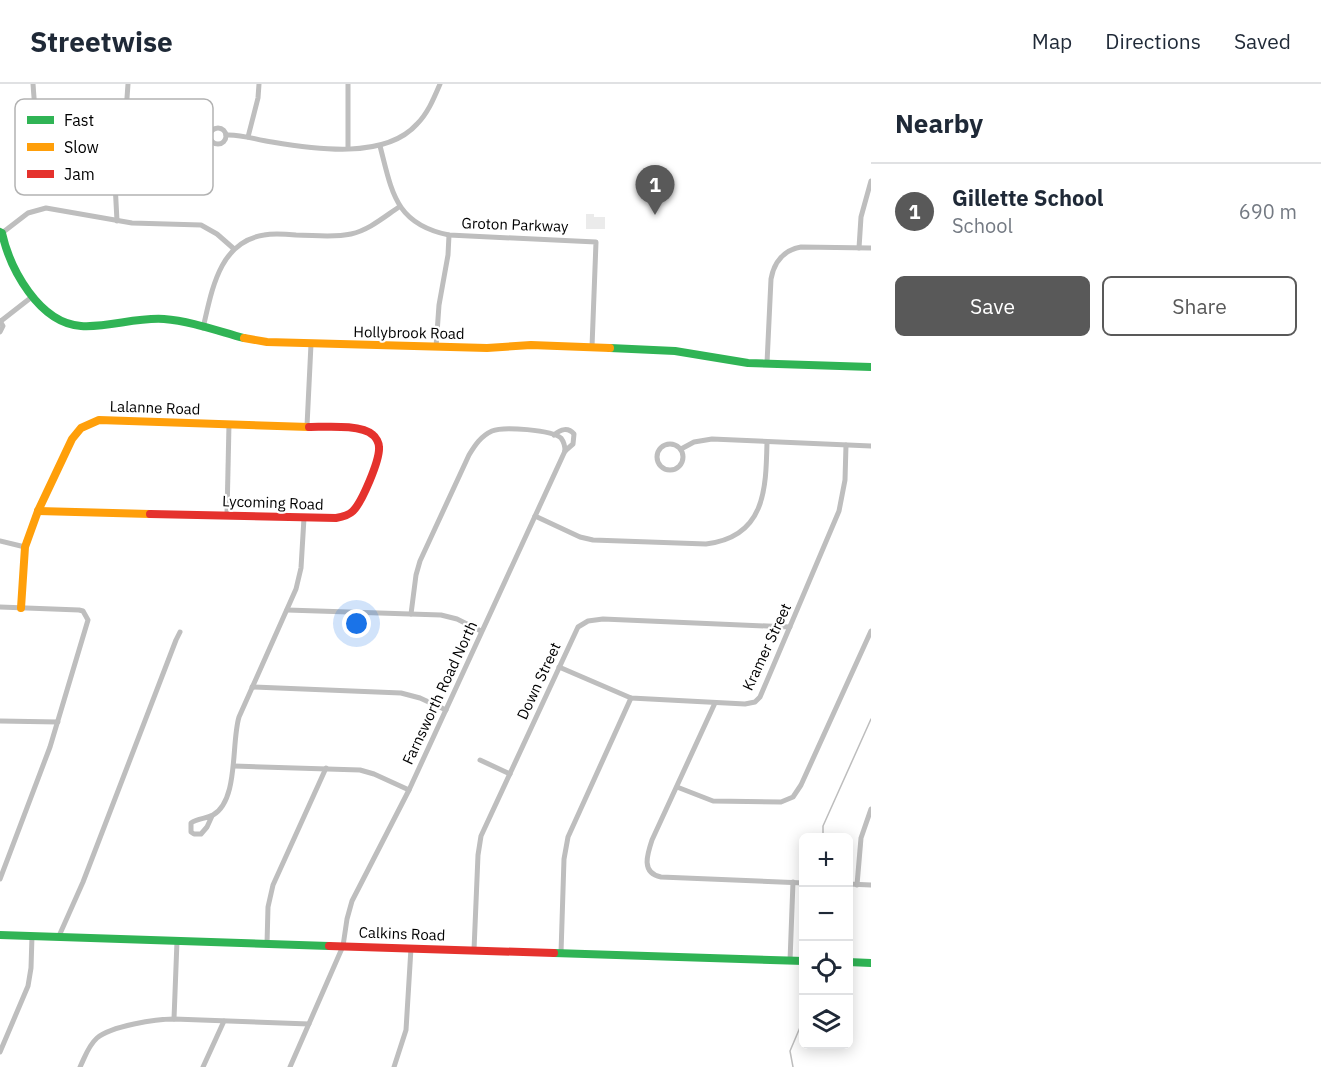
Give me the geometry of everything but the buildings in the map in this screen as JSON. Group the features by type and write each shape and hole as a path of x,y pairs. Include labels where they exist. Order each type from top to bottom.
{"street":[{"path":"33,84 34,99"},
{"path":"127,99 128,84"},
{"path":"248,137 260,84"},
{"path":"348,84 348,148"},
{"path":"226,135 289,145 348,148 380,146 399,139 418,124 440,84"},
{"name":"Groton Parkway","path":"380,146 388,179 399,207 420,225 449,234 596,242 592,347"},
{"path":"859,248 861,217 871,181"},
{"path":"115,195 117,221"},
{"path":"204,328 210,297 219,270 233,248 242,242 264,235 352,234 377,222 399,207"},
{"path":"1,232 28,213 39,209 58,209 117,221 201,225 217,234 233,248"},
{"name":"Hollybrook Road","path":"1,232 12,266 33,296 58,319 73,325 94,326 156,319 253,340 311,344 487,348 531,345 666,350 731,361 871,367"},
{"path":"436,347 439,305 448,255 449,234"},
{"path":"767,363 771,279 778,259 791,249 801,247 871,248"},
{"path":"0,332 3,326 0,321 33,296"},
{"path":"307,426 311,344"},
{"name":"Lalanne Road","path":"21,608 25,547 38,511 72,439 86,424 99,420 307,426"},
{"path":"226,515 229,424"},
{"name":"Lycoming Road","path":"38,511 304,518 336,518 350,513 358,502 378,460 380,447 374,435 363,429 307,426"},
{"path":"411,614 420,561 474,447 485,435 504,428 554,435 563,441 565,451 573,444 574,434 567,429 554,435"},
{"path":"681,449 702,440 871,446"},
{"path":"535,516 580,537 593,540 706,544 721,541 742,530 752,520 760,506 765,488 767,442"},
{"path":"674,444 681,449 683,462 677,469 668,470 660,466 657,458 662,446 674,444"},
{"name":"Kramer Street","path":"560,666 630,698 745,704 758,700 839,511 846,445"},
{"name":"Farnsworth Road North","path":"290,1067 343,946 346,920 352,901 409,790 565,451"},
{"path":"212,816 226,797 231,782 236,726 299,578 304,518"},
{"path":"0,541 25,547"},
{"path":"0,607 75,609 83,611 87,616 87,624 58,722 0,879"},
{"path":"286,610 452,617 481,631"},
{"name":"Down Street","path":"474,950 479,847 482,836 578,627 592,620 790,627"},
{"path":"677,787 702,798 724,802 781,802 793,797 801,785 871,631"},
{"path":"59,936 180,632"},
{"path":"252,687 401,693 420,698 446,710"},
{"path":"561,953 566,842 630,698"},
{"path":"715,703 649,851 647,865 650,873 661,878 799,883"},
{"path":"0,721 58,722"},
{"path":"480,760 510,774"},
{"path":"234,765 370,772 409,790"},
{"path":"267,944 268,908 273,885 326,768"},
{"path":"857,885 861,838 871,809"},
{"path":"790,961 793,882"},
{"path":"853,884 871,885"},
{"name":"Calkins Road","path":"0,935 799,961"},
{"path":"0,1052 28,986 32,936"},
{"path":"174,1019 177,941"},
{"path":"394,1067 406,1030 411,948"},
{"path":"853,962 871,963"},
{"path":"80,1067 91,1044 104,1034 152,1020 309,1024"},
{"path":"203,1067 224,1021"}],"shaded area":[{"path":"586,214 605,217 605,229 586,229"}],"waterway":[{"path":"823,833 823,826 871,719"},
{"path":"793,1067 790,1051 799,1030"}],"traffic: fast":[{"path":"0,232 19,277 29,292 40,305 66,323 91,326 164,319 194,324 244,338"},
{"path":"610,348 675,351 748,363 871,367"},
{"path":"0,935 329,946"},
{"path":"554,953 799,961"},
{"path":"853,962 871,963"}],"traffic: slow":[{"path":"244,338 267,342 487,348 531,345 610,348"},
{"path":"21,608 25,547 38,511 72,439 81,428 99,420 309,427"},
{"path":"38,511 150,514"}],"traffic: jam":[{"path":"150,514 336,518 350,514 361,499 374,471 379,453 377,440 368,431 360,429 309,427"},
{"path":"329,946 554,953"}],"place":[{"name":"Gillette School","path":"655,215"}]}
